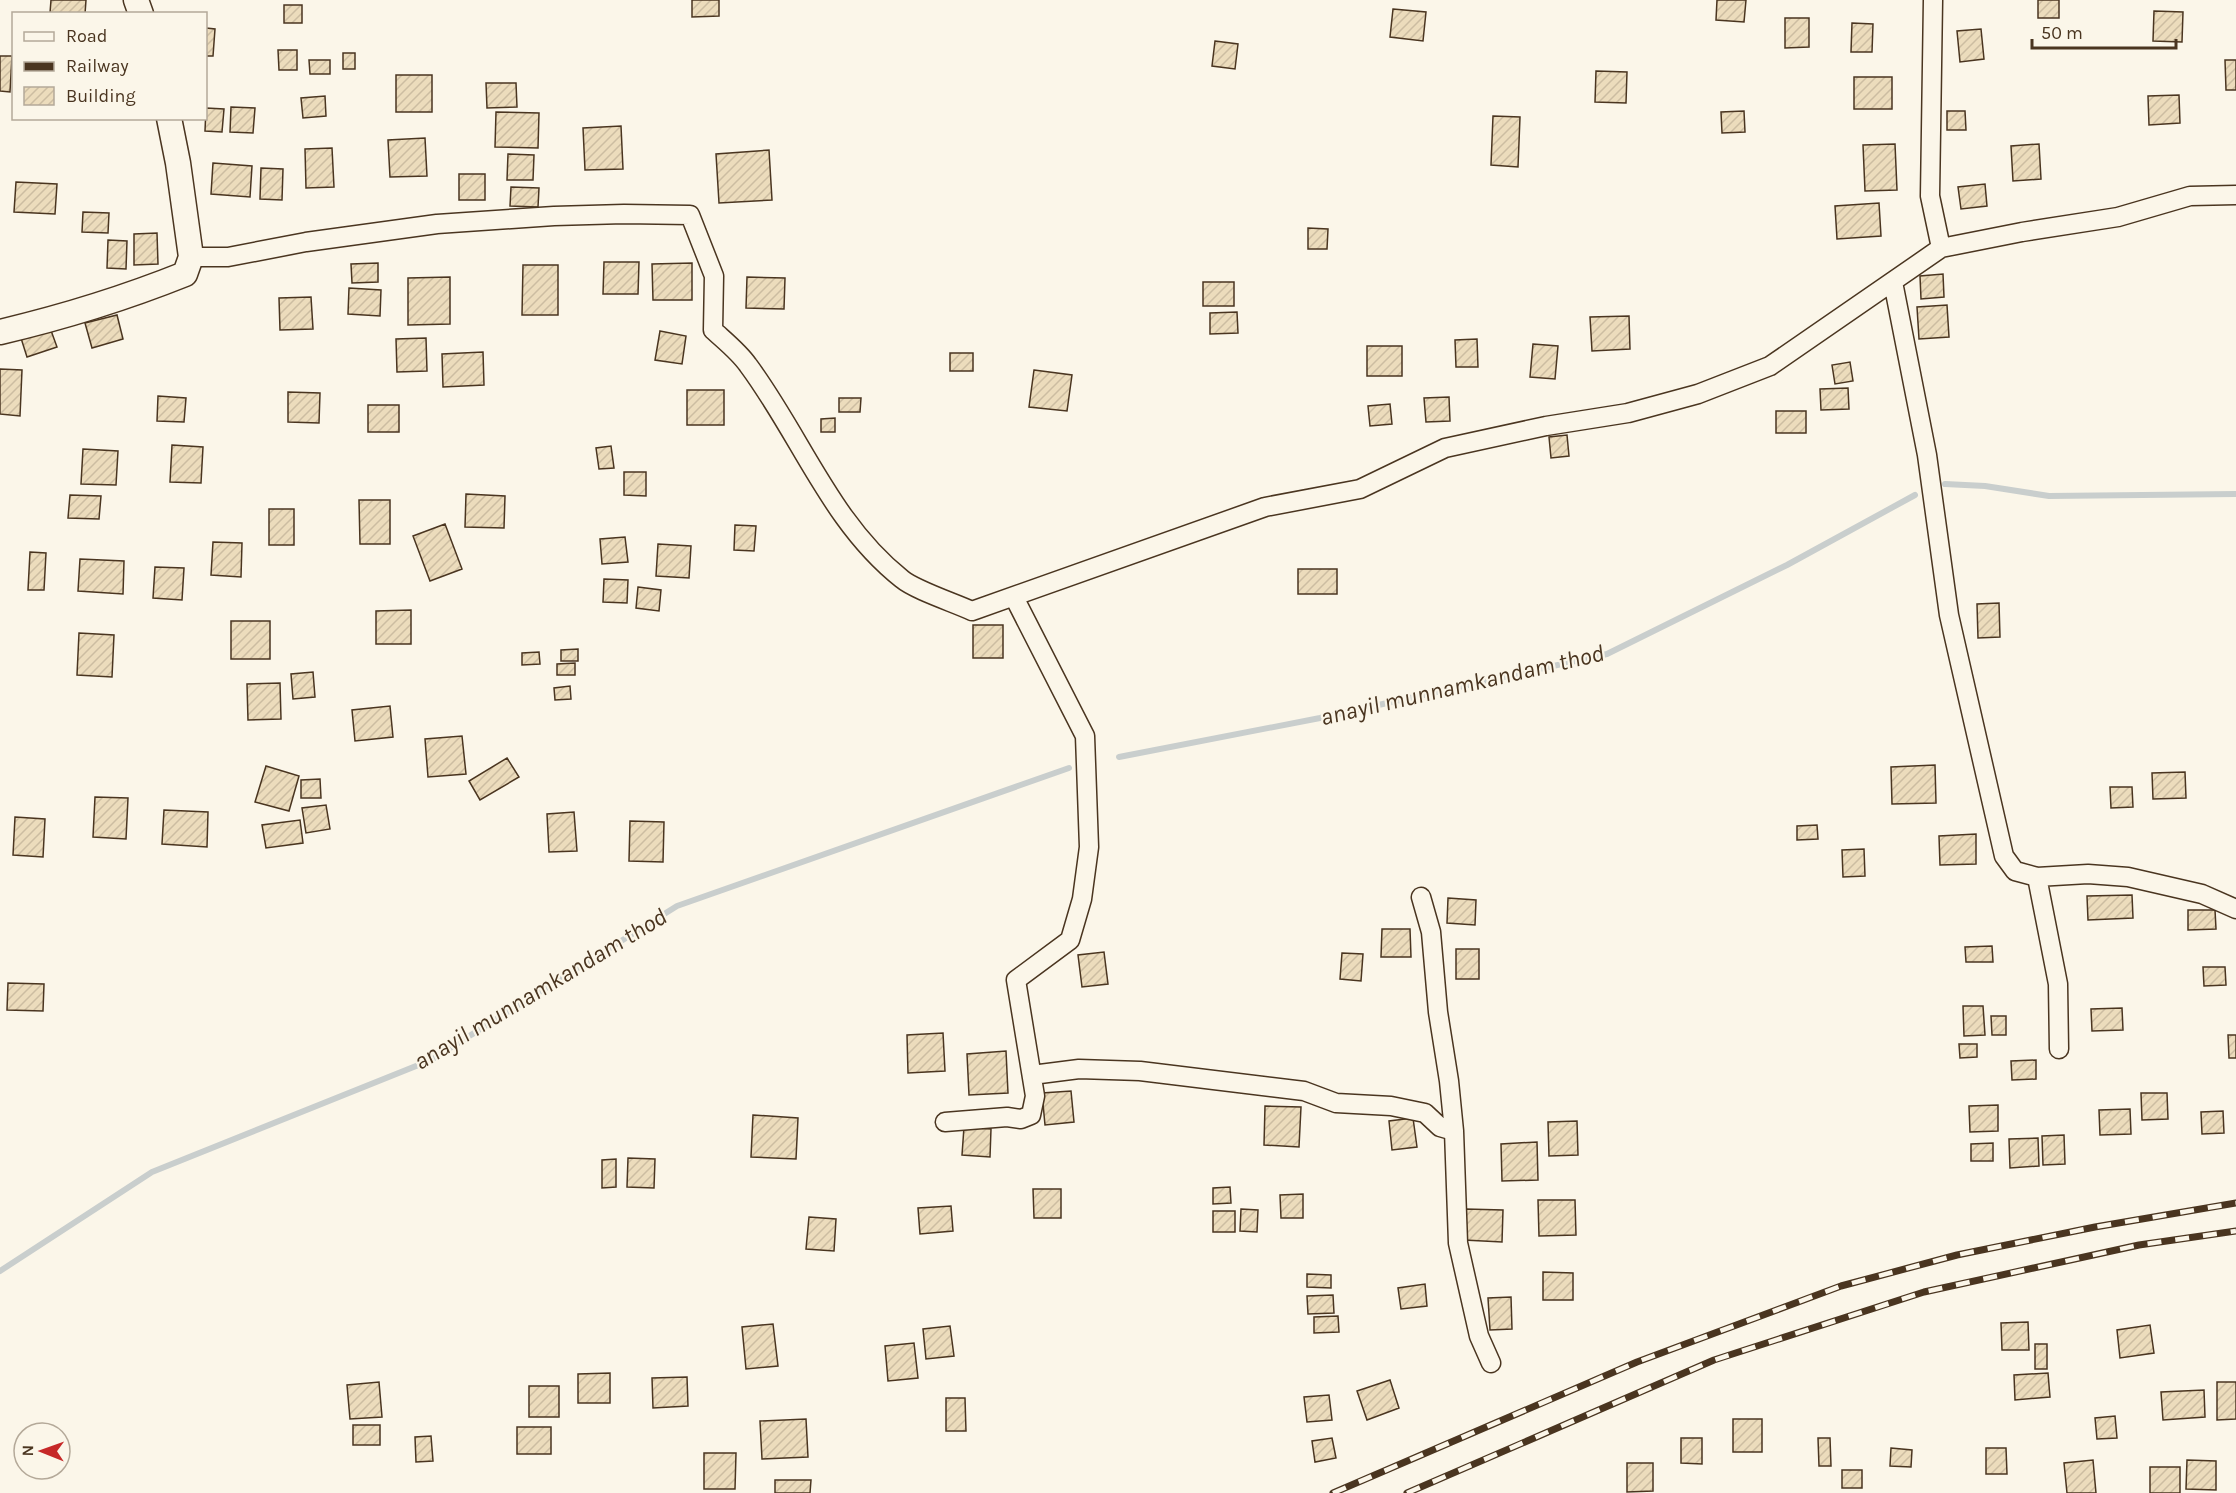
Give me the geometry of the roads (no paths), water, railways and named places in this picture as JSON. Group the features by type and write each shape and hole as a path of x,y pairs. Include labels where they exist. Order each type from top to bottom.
{"main road":[{"path":"0,332 64,317 185,274 191,258 178,163 169,120"}],"street":[{"path":"1933,0 1930,196 1941,248"},
{"path":"191,258 228,257 306,242 437,224 554,216 690,215 714,276 713,330 748,364 800,445 829,498 859,537 903,581 972,611 1265,507 1360,489 1445,448 1546,426 1628,412 1698,394 1770,366 1941,248 2118,217 2190,196 2236,195"},
{"path":"1893,282 1927,455 1949,615 2004,856 2015,871 2037,877 2088,874 2128,877 2202,894 2236,909"},
{"path":"945,1122 1007,1117 1021,1119 1031,1115 1035,1096 1016,980 1070,940 1082,899 1089,847 1085,736 1014,597"},
{"path":"2037,877 2058,984 2059,1049"},
{"path":"1421,897 1431,932 1438,1012 1449,1081 1454,1131 1458,1243 1479,1336 1491,1364"},
{"path":"1032,1075 1079,1069 1140,1071 1304,1091 1336,1103 1391,1106 1425,1113 1440,1127 1454,1131"}],"waterway":[{"name":"anayil munnamkandam thod","path":"1945,484 1985,486 2049,496 2236,494"},
{"name":"anayil munnamkandam thod","path":"1119,757 1320,718 1607,654 1787,565 1915,495"},
{"name":"anayil munnamkandam thod","path":"0,1271 152,1172 431,1060 677,906 1069,768"}],"railway":[{"path":"1333,1493 1637,1362 1841,1286 1957,1255 2095,1227 2236,1203"},
{"path":"1407,1493 1714,1360 1924,1292 2139,1245 2236,1231"}]}
